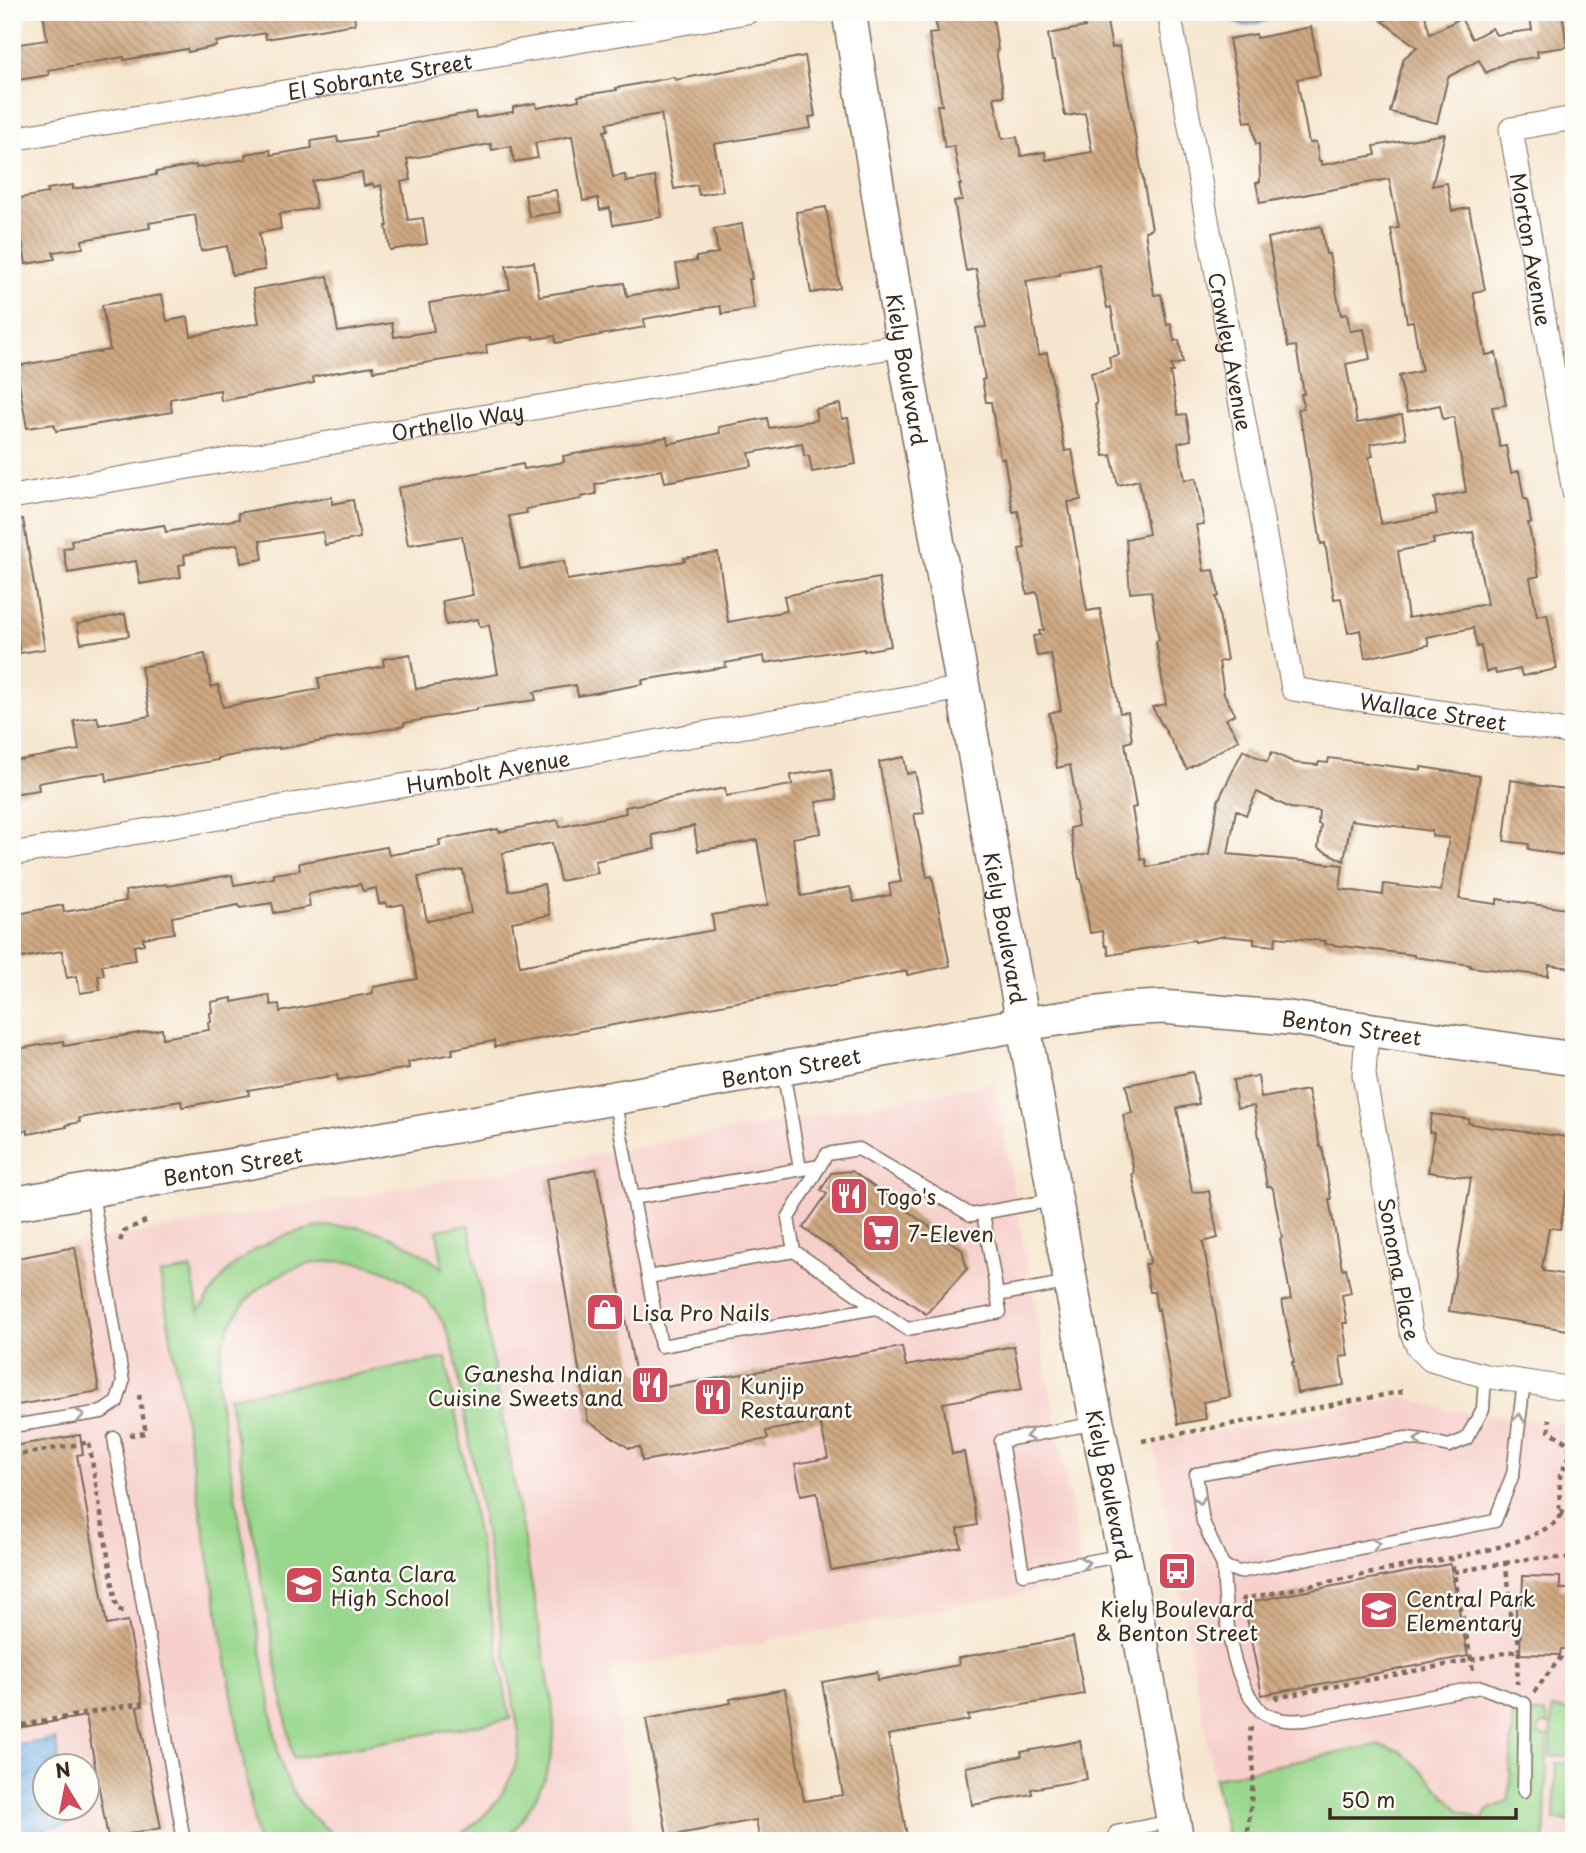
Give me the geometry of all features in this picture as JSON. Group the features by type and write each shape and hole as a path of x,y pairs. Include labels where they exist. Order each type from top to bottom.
{"main road":[{"name":"Kiely Boulevard","path":"849,12 903,345 1023,1024 1175,1831"},
{"name":"Benton Street","path":"12,1204 1023,1024 1126,1009 1162,1007 1237,1013 1574,1059"}],"street":[{"name":"El Sobrante Street","path":"12,139 747,12"},
{"name":"Crowley Avenue","path":"1169,12 1293,689"},
{"name":"Morton Avenue","path":"1574,118 1511,130 1574,492"},
{"name":"Orthello Way","path":"12,497 903,345"},
{"name":"Humbolt Avenue","path":"12,854 963,688"},
{"name":"Wallace Street","path":"1293,689 1574,733"},
{"name":"Sonoma Place","path":"1367,1029 1364,1075 1411,1331 1418,1347 1431,1360 1485,1376 1574,1388"}],"lane":[{"path":"782,1068 800,1169"},
{"path":"614,1098 661,1346 876,1308"},
{"path":"983,1213 1000,1312 907,1329 794,1251 788,1218 827,1154 859,1149 971,1215 1056,1199"},
{"path":"633,1198 820,1166"},
{"path":"12,1426 102,1412 117,1402 123,1382 91,1190"},
{"path":"648,1277 794,1251"},
{"path":"997,1295 1070,1282"},
{"path":"1485,1376 1483,1409 1466,1438 1449,1446 1406,1438 1196,1475 1203,1522 1223,1566 1225,1610 1237,1670 1245,1691 1262,1702 1261,1712 1281,1721 1305,1720 1481,1687 1521,1702 1524,1791"},
{"path":"1223,1566 1239,1572 1495,1521 1513,1474 1524,1381"},
{"path":"1097,1423 1001,1441 1023,1574 1124,1555"},
{"path":"114,1438 184,1841"},
{"path":"1116,1832 1175,1831"}],"path":[{"path":"1142,1441 1405,1391"},
{"path":"89,1443 117,1608 132,1615"},
{"path":"1574,1512 1559,1510 1574,1527"},
{"path":"1451,1558 1471,1660"},
{"path":"1454,1572 1534,1558 1574,1558"},
{"path":"1505,1563 1510,1594 1510,1629 1518,1636 1521,1702"},
{"path":"1247,1841 1254,1772 1251,1722 1262,1702 1519,1650"},
{"path":"1521,1702 1564,1653 1574,1653"},
{"path":"12,1727 147,1703"}],"shaded area":[{"path":"994,1083 1085,1582 610,1670 637,1841 12,1841 12,1254 521,1168"},
{"name":"Central Park Elementary","path":"1406,1397 1446,1410 1574,1425 1574,1841 1225,1841 1154,1443"}],"green space":[{"path":"469,1225 552,1701 553,1744 546,1775 533,1803 505,1841 448,1841 481,1819 499,1798 512,1775 519,1734 454,1355 439,1316 417,1291 390,1273 360,1263 329,1262 298,1267 270,1281 246,1302 228,1330 219,1364 219,1399 279,1757 289,1784 303,1806 322,1825 345,1841 257,1841 160,1274 191,1269 199,1312 231,1268 246,1256 281,1237 320,1227 359,1228 396,1239 443,1269 437,1230"},
{"path":"446,1358 510,1719 293,1758 229,1397"},
{"path":"1552,1709 1574,1710 1574,1757 1551,1756"},
{"path":"1513,1713 1545,1713 1549,1725 1543,1724 1538,1729 1539,1735 1548,1736 1544,1841 1229,1841 1214,1778 1377,1745 1400,1751 1460,1811 1482,1820 1487,1811 1509,1800"},
{"path":"1556,1763 1574,1763 1574,1820 1554,1820"}],"water":[{"path":"1233,12 1269,12 1269,18 1243,26 1233,21"},
{"path":"55,1739 58,1752 32,1752 32,1822 70,1824 12,1834 12,1746"}],"building":[{"path":"43,12 148,12 150,20 195,12 354,12 355,24 266,39 265,33 216,42 217,46 188,52 187,49 124,60 124,57 48,70 49,75 12,81 12,45 47,40"},
{"path":"950,12 988,12 989,18 993,17 1004,96 994,97 1002,139 1017,137 1021,156 1045,152 1046,160 1092,152 1085,113 1065,116 1048,34 1085,27 1078,12 1105,12 1112,48 1119,46 1152,229 1145,231 1154,295 1161,294 1167,325 1171,324 1174,341 1179,340 1183,363 1171,365 1173,372 1170,372 1178,415 1186,414 1191,440 1178,443 1185,480 1196,478 1204,524 1196,525 1204,571 1214,570 1227,660 1219,662 1224,694 1235,714 1226,719 1239,740 1187,769 1152,707 1166,704 1156,641 1159,640 1151,591 1130,593 1126,539 1149,534 1139,480 1118,485 1111,455 1104,456 1091,373 1111,368 1109,357 1119,355 1111,307 1107,308 1099,265 1026,281 1039,355 1047,353 1065,451 1072,450 1081,500 1068,502 1087,611 1100,609 1120,713 1128,712 1132,741 1125,743 1136,807 1132,808 1141,860 1145,859 1147,867 1209,855 1218,801 1243,750 1267,762 1272,752 1295,763 1318,765 1319,762 1328,763 1329,758 1480,776 1459,899 1497,904 1497,899 1574,910 1574,968 1549,965 1548,976 1470,967 1471,965 1414,955 1325,944 1326,941 1276,937 1275,946 1254,944 1254,939 1224,936 1109,955 1102,931 1090,933 1070,828 1078,826 1078,811 1070,765 1057,768 1049,713 1061,710 1051,654 1037,656 1033,636 1040,635 1039,631 1044,630 1037,592 1027,594 1019,549 1025,548 1018,511 1013,512 1004,458 1000,458 991,402 986,402 982,380 985,379 976,328 986,327 976,269 966,271 954,201 962,200 954,146 945,148 937,105 942,105 929,34 938,33 934,15","holes":["1257,792 1290,808 1319,811 1318,824 1321,825 1318,848 1344,861 1351,820 1432,831 1432,836 1449,838 1441,891 1384,884 1383,895 1340,889 1343,865 1228,854 1236,810 1246,815"]},
{"path":"1409,12 1424,12 1430,34 1461,18 1472,39 1492,28 1496,35 1532,30 1529,12 1562,12 1567,47 1537,51 1538,57 1509,61 1486,73 1479,60 1448,77 1437,123 1390,112 1404,58 1417,47 1382,21"},
{"path":"1311,27 1320,75 1297,79 1309,143 1316,142 1321,165 1376,155 1374,146 1445,134 1432,186 1447,183 1452,211 1469,208 1485,290 1473,292 1486,355 1496,353 1506,405 1492,407 1500,447 1506,446 1511,473 1519,471 1524,499 1527,499 1531,523 1528,523 1539,576 1530,578 1537,616 1547,614 1557,669 1522,676 1520,669 1496,674 1495,670 1486,672 1481,646 1477,647 1473,628 1427,637 1429,645 1365,658 1360,630 1348,633 1341,598 1334,599 1325,543 1321,544 1298,409 1304,408 1301,394 1304,394 1296,346 1288,347 1268,238 1321,226 1341,315 1347,314 1350,331 1364,329 1370,359 1346,364 1357,423 1402,415 1406,438 1370,444 1373,456 1369,457 1381,524 1437,514 1434,498 1466,492 1454,417 1443,419 1440,405 1407,412 1399,376 1422,371 1413,321 1407,322 1391,229 1399,228 1389,179 1260,203 1256,183 1260,182 1259,144 1256,144 1252,121 1245,122 1229,39 1256,34 1257,38","holes":["1473,532 1487,604 1408,618 1398,551 1434,544 1433,539"]},
{"path":"805,56 815,116 809,117 811,128 714,144 723,191 699,195 697,185 674,189 661,114 607,123 608,130 604,131 613,177 625,175 626,182 655,177 662,217 613,225 610,208 600,210 598,198 583,201 572,136 535,143 538,158 514,162 511,146 492,150 491,144 407,159 411,180 401,182 408,220 423,218 427,244 390,250 381,185 364,186 362,173 358,173 312,181 316,208 279,214 281,229 259,233 265,270 232,275 227,246 201,251 195,215 149,223 150,228 82,240 83,248 53,252 55,259 26,264 15,199 48,193 47,189 73,185 73,189 156,175 156,172 246,159 245,154 270,150 271,155 312,148 311,141 337,137 338,142 376,136 375,131 414,123 475,112 476,118 513,112 513,107 536,103 537,108 579,100 578,96 617,90 616,88"},
{"path":"556,190 560,212 529,217 525,195"},
{"path":"826,207 840,288 811,293 796,212"},
{"path":"742,224 752,279 749,279 754,309 722,314 720,306 693,310 644,319 645,327 556,343 555,336 534,339 533,336 486,345 487,353 374,371 373,366 332,373 313,377 314,383 221,401 220,390 170,399 172,412 56,431 54,424 27,428 16,366 110,350 102,305 162,295 167,321 188,317 191,336 259,323 253,289 328,276 338,332 392,323 394,337 434,331 429,303 510,289 506,266 534,262 539,296 624,283 627,296 680,287 676,264 696,261 696,257 718,253 714,229"},
{"path":"840,404 842,419 848,418 856,464 812,472 809,456 804,456 802,443 749,453 752,466 665,482 662,470 595,484 596,494 526,509 527,513 509,516 520,569 564,561 567,580 718,553 728,622 787,611 784,596 879,578 891,646 864,651 837,651 765,663 764,656 725,663 726,667 642,680 643,684 578,696 576,685 534,692 536,700 477,708 404,723 404,726 218,758 107,781 106,773 83,775 38,783 39,790 12,794 12,761 79,750 74,721 97,717 99,725 150,716 141,667 205,654 211,687 218,685 223,707 320,689 318,678 384,666 383,659 410,654 416,689 498,674 489,625 480,627 478,619 446,625 442,601 473,595 462,536 408,545 398,488 523,464 524,469 564,462 563,456 667,437 668,444 720,433 719,427 767,418 769,428 817,420 815,409"},
{"path":"332,497 332,504 353,500 360,538 325,545 323,532 260,541 263,559 241,563 238,544 197,552 184,555 185,564 179,565 181,577 140,584 136,561 68,573 63,548 72,547 71,540 164,525 166,532 239,519 238,513"},
{"path":"23,519 45,649 20,653 12,604 12,520"},
{"path":"125,614 129,636 81,643 77,624"},
{"path":"904,757 907,774 915,772 924,813 914,814 927,877 932,876 950,966 907,975 907,971 828,985 495,1047 494,1041 452,1049 453,1054 408,1062 409,1068 338,1080 337,1075 248,1090 249,1095 182,1107 181,1101 79,1118 80,1122 66,1125 67,1127 28,1134 28,1130 12,1133 12,1050 63,1041 64,1046 162,1029 163,1038 209,1030 211,1002 232,998 232,1002 269,995 271,1005 279,1004 280,1012 373,993 373,987 417,979 403,904 387,907 386,903 379,904 376,888 363,891 360,884 308,894 310,907 274,913 272,903 240,908 239,905 172,917 174,933 143,938 144,944 134,946 136,960 102,965 104,975 98,976 100,990 80,993 77,976 67,978 62,951 20,958 13,915 63,905 64,912 126,901 125,891 166,884 167,886 232,875 234,885 274,878 274,874 300,870 299,863 387,847 389,855 440,846 439,840 498,829 499,832 558,820 560,827 626,813 625,807 725,788 726,796 792,785 791,775 831,769 837,799 816,802 821,833 793,838 801,896 850,887 854,902 891,895 889,884 901,882 879,762","holes":["694,826 698,851 757,840 768,905 712,915 714,930 520,966 512,922 550,915 544,884 509,891 502,853 552,843 560,881 598,873 595,861 655,849 652,835","463,870 471,913 427,921 418,877"]},
{"path":"1511,780 1574,790 1574,851 1568,850 1568,856 1528,849 1529,844 1504,841"},
{"path":"1193,1072 1199,1104 1177,1108 1192,1192 1209,1191 1218,1238 1203,1242 1230,1397 1203,1402 1206,1419 1178,1424 1159,1309 1157,1310 1154,1292 1150,1292 1145,1264 1150,1261 1123,1115 1132,1113 1126,1085"},
{"path":"1258,1076 1261,1098 1308,1090 1322,1147 1342,1269 1346,1268 1351,1293 1342,1295 1347,1323 1343,1323 1348,1356 1340,1357 1344,1385 1297,1393 1282,1301 1291,1299 1273,1189 1271,1186 1267,1187 1254,1106 1237,1108 1233,1080"},
{"path":"1432,1114 1469,1119 1468,1123 1488,1127 1574,1138 1574,1193 1566,1192 1560,1229 1549,1228 1542,1268 1543,1271 1574,1276 1574,1331 1449,1311 1471,1178 1428,1172 1434,1133 1429,1132"},
{"path":"596,1169 635,1370 660,1388 902,1347 906,1366 1014,1346 1022,1389 943,1403 952,1454 964,1452 977,1525 958,1529 961,1547 831,1570 817,1492 801,1495 795,1464 828,1458 820,1421 766,1431 768,1439 642,1461 640,1447 629,1448 588,1421 546,1179"},
{"path":"852,1171 962,1250 967,1269 926,1314 803,1228 827,1194 821,1190 831,1173"},
{"path":"75,1247 99,1391 12,1406 12,1259"},
{"path":"80,1435 83,1454 77,1455 107,1625 128,1621 143,1706 137,1707 161,1828 108,1838 102,1805 102,1752 92,1752 86,1716 12,1729 12,1446"},
{"path":"1450,1564 1468,1656 1262,1695 1244,1603"},
{"path":"1523,1576 1560,1577 1560,1589 1574,1589 1574,1649 1561,1649 1560,1655 1520,1654 1521,1625 1516,1625 1516,1603 1522,1603"},
{"path":"1073,1637 1084,1694 968,1715 969,1720 888,1735 908,1841 760,1841 756,1820 667,1836 646,1719 731,1703 730,1699 785,1689 804,1801 843,1795 822,1682 877,1672 878,1680 959,1665 958,1658"},
{"path":"1080,1741 1087,1779 1031,1789 1032,1794 972,1805 966,1767 1022,1756 1021,1752"}],"place":[{"name":"Togo's","path":"849,1196"},
{"name":"7-Eleven","path":"881,1233"},
{"name":"Lisa Pro Nails","path":"605,1312"},
{"name":"Ganesha Indian Cuisine Sweets and","path":"650,1385"},
{"name":"Kunjip Restaurant","path":"713,1397"},
{"name":"Kiely Boulevard & Benton Street","path":"1177,1571"},
{"name":"Santa Clara High School","path":"304,1585"},
{"name":"Central Park Elementary","path":"1379,1610"}]}
